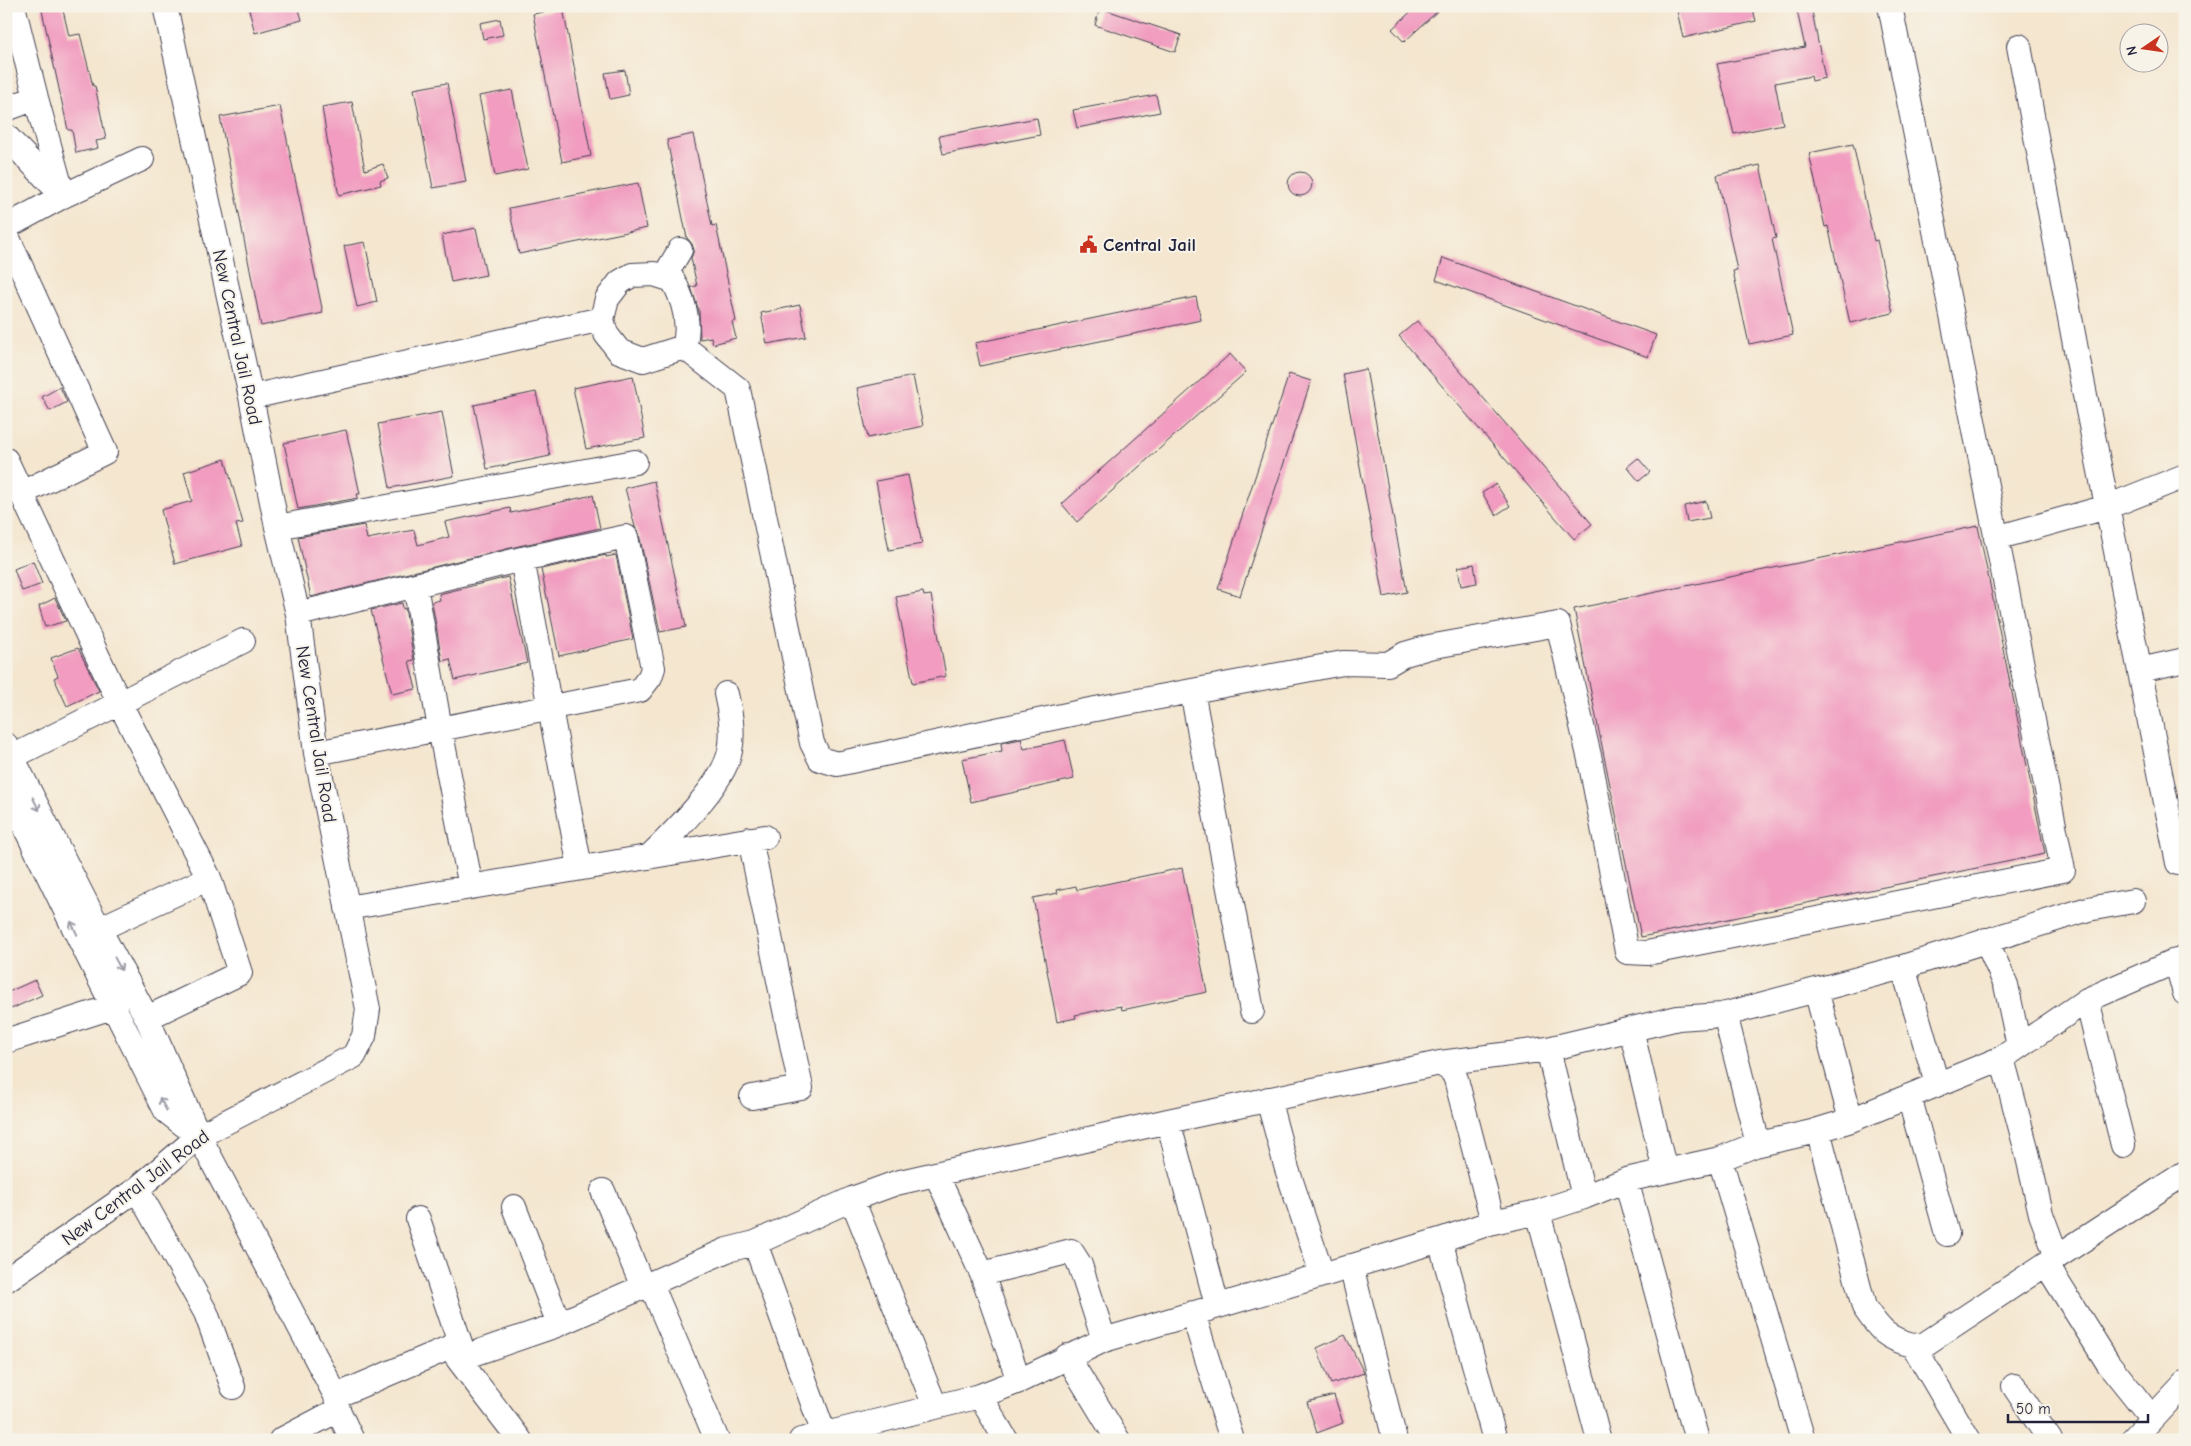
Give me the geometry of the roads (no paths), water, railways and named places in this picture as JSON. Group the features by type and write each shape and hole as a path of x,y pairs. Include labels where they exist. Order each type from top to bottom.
{"street":[{"path":"13,6 63,196"},
{"name":"New Central Jail Road","path":"6,1280 137,1189 199,1136 354,1056 364,1036 368,1009 316,753 298,614 277,527 251,397 165,6"},
{"path":"684,347 738,389 812,743 820,759 837,764 1090,710 1344,663 1388,664 1405,654 1429,647 1558,624 1590,760 1627,952 1648,953 2062,870 1890,6"},
{"path":"2019,46 2107,507 2178,863"},
{"path":"6,109 36,98"},
{"path":"6,136 63,196"},
{"path":"6,227 63,196 142,159"},
{"path":"6,234 105,452 22,494"},
{"path":"664,277 680,250"},
{"path":"654,274 673,280 684,308 688,334 684,347 644,360 619,351 606,334 602,319 607,299 620,282 632,276 654,274"},
{"path":"251,397 602,319"},
{"path":"6,460 119,702 209,878 240,973 147,1018"},
{"path":"277,527 635,462"},
{"path":"1996,538 2107,507 2185,476"},
{"path":"298,614 522,559 626,537 653,668 650,678 640,690 316,753"},
{"path":"522,559 580,868"},
{"path":"414,585 471,887"},
{"path":"10,770 119,702 242,641"},
{"path":"2140,670 2185,660"},
{"path":"1192,691 1252,1010"},
{"path":"649,857 694,810 718,775 730,752 732,727 726,694"},
{"path":"10,770 100,929 147,1018 199,1136 337,1403 352,1440"},
{"path":"10,770 81,942 115,1006 166,1111 199,1136"},
{"path":"347,908 758,838 801,1088 752,1097"},
{"path":"100,929 209,878"},
{"path":"282,1440 337,1403 459,1351 559,1324 728,1250 755,1244 852,1199 896,1183 1168,1120 1440,1063 1548,1049 1678,1018 1724,1014 1903,967 2088,909 2132,900"},
{"path":"1986,940 2006,985 2011,1052 2026,1148 2052,1260 2108,1363 2152,1418"},
{"path":"801,1440 824,1434 881,1431 935,1406 980,1396 1019,1381 1067,1356 1104,1340 1440,1240 1493,1222 1538,1212 1584,1197 1626,1180 1720,1158 1758,1144 1851,1120 2011,1052 2087,1000 2180,958 2185,993"},
{"path":"1903,967 1937,1084"},
{"path":"1816,990 1851,1120"},
{"path":"2087,1000 2123,1145"},
{"path":"6,1041 115,1006"},
{"path":"1724,1014 1758,1144"},
{"path":"1631,1029 1666,1171"},
{"path":"1548,1049 1584,1197"},
{"path":"1440,1063 1452,1070 1456,1079 1493,1222"},
{"path":"1909,1096 1947,1234"},
{"path":"1268,1099 1287,1169 1322,1274"},
{"path":"1168,1120 1217,1305"},
{"path":"1818,1130 1864,1307 1878,1328 1894,1340 1913,1345 1969,1440"},
{"path":"1720,1158 1803,1440"},
{"path":"1916,1350 2185,1173"},
{"path":"936,1174 982,1274 1019,1381"},
{"path":"1626,1180 1697,1440"},
{"path":"137,1189 206,1313 232,1387"},
{"path":"603,1191 718,1440"},
{"path":"852,1199 935,1406"},
{"path":"514,1207 559,1324"},
{"path":"1538,1212 1599,1440"},
{"path":"418,1219 459,1351 520,1440"},
{"path":"1440,1240 1495,1440"},
{"path":"755,1244 824,1434"},
{"path":"982,1274 1071,1251 1080,1265 1104,1340"},
{"path":"1351,1266 1395,1440"},
{"path":"1193,1313 1232,1440"},
{"path":"1067,1356 1118,1440"},
{"path":"2014,1386 2050,1440"},
{"path":"2132,1440 2152,1418 2183,1392"},
{"path":"980,1396 1006,1440"}],"place":[{"name":"Central Jail","path":"1089,244"}]}
